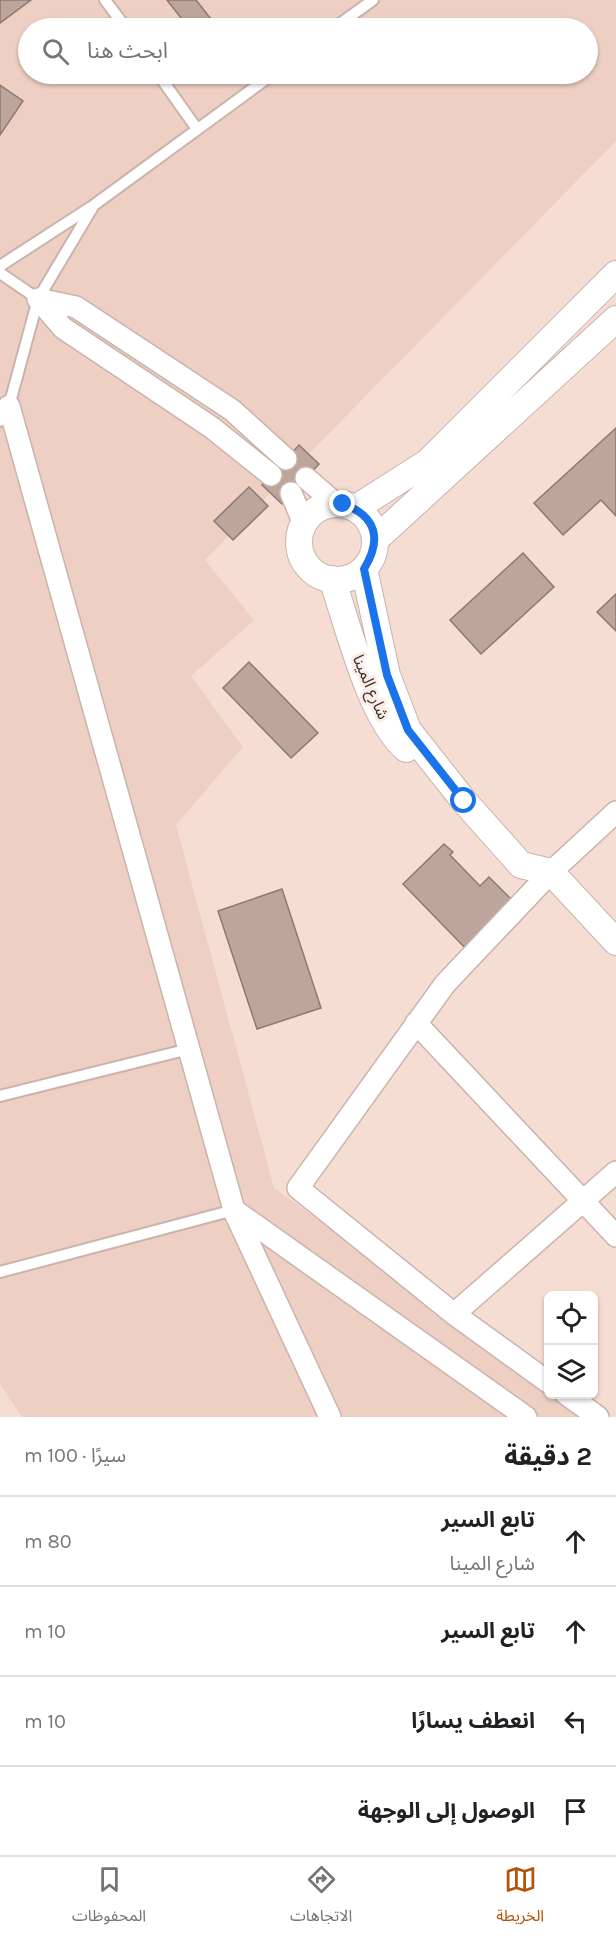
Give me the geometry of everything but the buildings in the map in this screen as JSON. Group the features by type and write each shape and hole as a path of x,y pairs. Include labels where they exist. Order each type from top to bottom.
{"street":[{"path":"304,524 298,486 346,506 366,517 373,528 375,540 373,553 364,569 353,576 332,579 319,575 307,565 301,553 299,540 304,524 312,513 324,506 346,506 428,462 616,274"},
{"path":"38,299 76,307 232,411 286,459"},
{"path":"38,299 63,328 212,427 271,475"},
{"path":"375,540 616,319"},
{"path":"5,414 234,1210 330,1417"},
{"name":"شارع المينا","path":"364,569 387,675 408,730 464,801 521,865 551,872"},
{"name":"شارع المينا","path":"332,579 366,680 394,739 464,801"},
{"path":"544,1378 454,1314 298,1188 445,984 551,872 616,812"},
{"path":"551,872 616,942"},
{"path":"416,1023 616,1236"},
{"path":"454,1314 616,1172"},
{"path":"234,1210 526,1417"},
{"path":"572,1399 598,1417"}],"lane":[{"path":"105,0 118,18"},
{"path":"347,18 371,0"},
{"path":"165,84 197,129"},
{"path":"0,266 94,205 259,84"},
{"path":"5,414 38,299 94,205"},
{"path":"0,273 38,299"},
{"path":"0,1096 189,1049"},
{"path":"0,1272 234,1210"}],"shaded area":[{"path":"0,0 616,0 616,141 205,560 254,620 191,676 243,747 176,825 274,1188 544,1381 544,1399 569,1399 594,1417 22,1417 0,1384"}],"route":[{"path":"343,504 356,508 373,528 375,540 373,553 364,569 387,675 408,730 464,801"}]}
